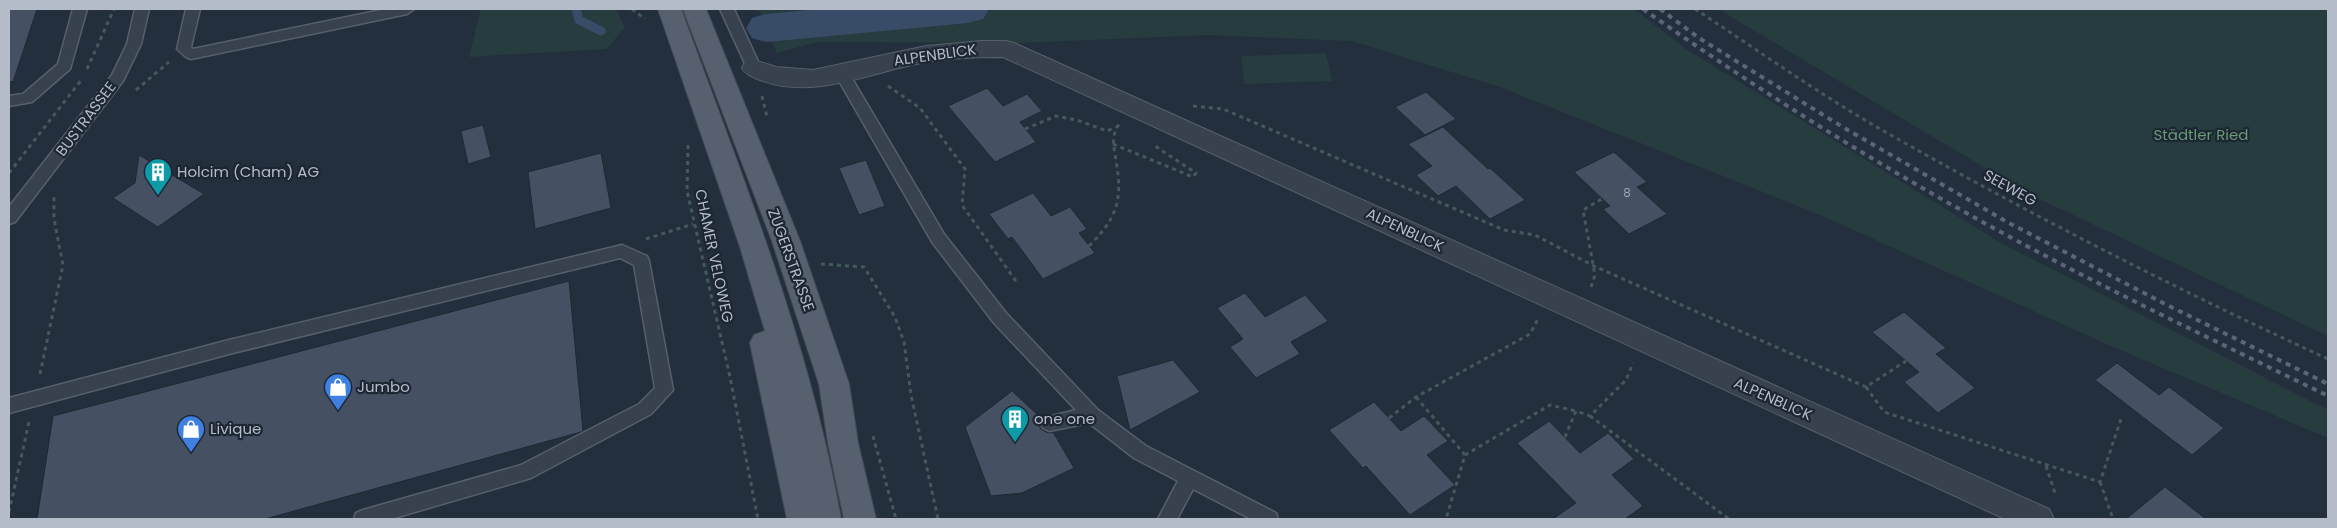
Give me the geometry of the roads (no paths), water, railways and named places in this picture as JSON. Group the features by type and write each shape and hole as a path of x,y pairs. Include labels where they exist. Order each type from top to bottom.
{"main road":[{"name":"ZUGERSTRASSE","path":"669,9 754,247 800,400 825,519"},
{"name":"ZUGERSTRASSE","path":"694,9 786,241 834,384 843,443 860,519"},
{"path":"754,247 747,282 772,374 803,519"},
{"path":"834,384 862,454 878,519"}],"street":[{"name":"ALPENBLICK","path":"754,68 767,75 787,80 851,71 949,50 1006,49 1070,82 1179,114 2038,519"}],"lane":[{"path":"9,101 26,98 65,66 80,9"},
{"name":"BUSTRASSEE","path":"9,218 118,77 134,44 142,9"},
{"path":"193,9 184,49 191,54 406,9"},
{"path":"727,9 754,68"},
{"path":"851,71 938,238 1000,318 1092,415 1140,452 1269,519"},
{"path":"9,406 229,347 622,251 642,261 664,390 645,409 525,472 364,519"},
{"path":"1049,423 1092,415"},
{"path":"1167,519 1189,477"}],"waterway":[{"path":"576,9 579,20 601,31"},
{"path":"767,28 968,9"}],"railway":[{"path":"1643,9 1818,125 1953,206 2080,274 2328,396"},
{"path":"1660,9 1699,38 1841,126 2009,223 2169,306 2328,384"}],"place":[{"name":"Holcim (Cham) AG","path":"158,196"},
{"name":"Jumbo","path":"338,411"},
{"name":"one one","path":"1015,443"},
{"name":"Livique","path":"191,453"}],"park label":[{"name":"Städtler Ried","path":"2201,135"}]}
